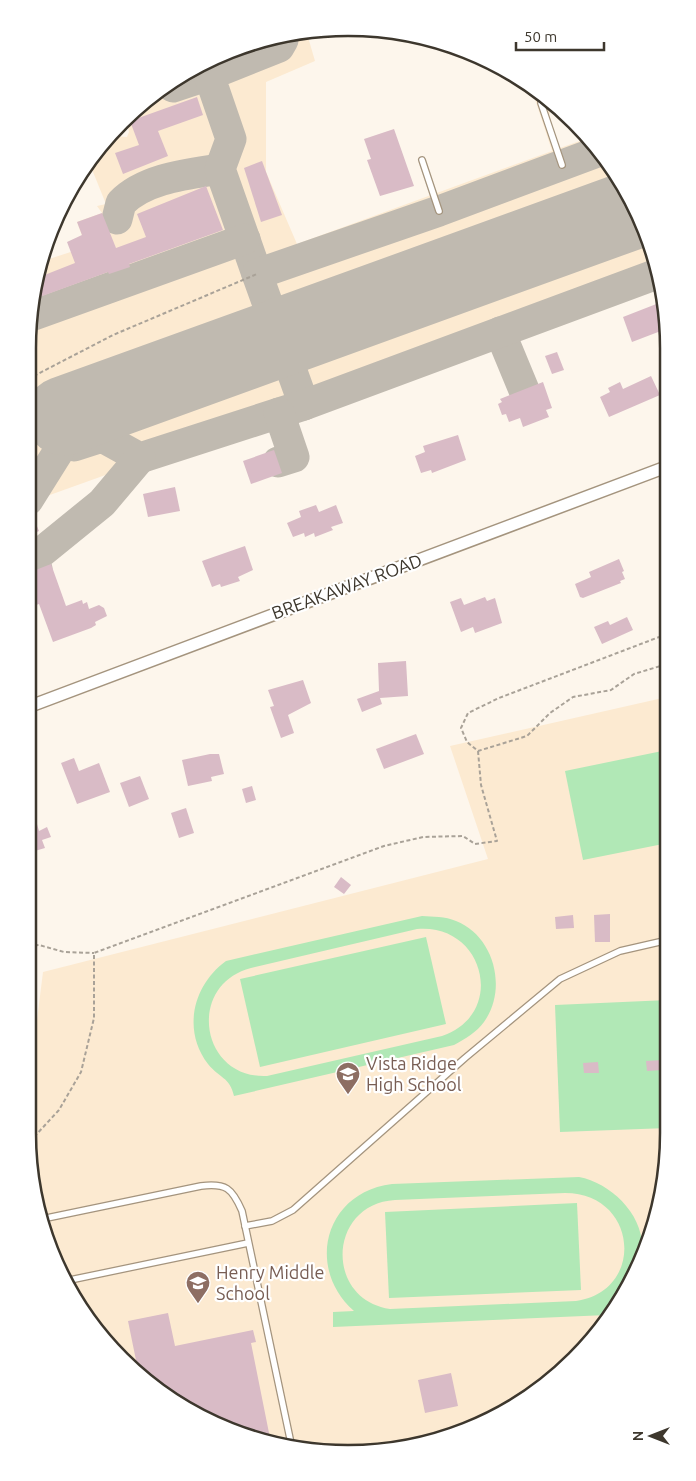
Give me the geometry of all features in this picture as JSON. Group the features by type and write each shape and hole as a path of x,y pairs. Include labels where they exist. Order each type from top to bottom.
{"street":[{"name":"BREAKAWAY ROAD","path":"36,704 660,469"}],"lane":[{"path":"540,103 562,165"},
{"path":"422,160 439,211"},
{"path":"245,1226 272,1220 293,1210 512,1017 560,979 620,951 660,942"},
{"path":"48,1218 216,1184 226,1187 234,1194 245,1226 290,1439"},
{"path":"73,1279 248,1243"}],"path":[{"path":"36,375 113,334 257,274"},
{"path":"36,945 64,952 94,953 384,846 423,837 464,836 475,844 497,841 481,785 478,751 467,742 461,728 468,713 499,698 660,637"},
{"path":"478,751 527,736 550,713 573,697 611,690 634,674 660,666"},
{"path":"36,1135 59,1110 81,1072 94,1018 94,953"}],"shaded area":[{"path":"309,39 315,61 266,82 266,172 297,244 552,151 535,99 551,111 549,116 560,148 581,141 607,175 628,210 643,248 652,279 47,496 36,491 36,348 42,287 50,259 86,247 77,222 102,213 97,206 106,204 92,170 114,142 120,136 127,137 128,128 158,101 210,68 267,47"},
{"name":"Vista Ridge High School","path":"660,699 660,1133 657,1174 649,1214 628,1271 595,1323 554,1367 504,1403 486,1413 448,1428 409,1439 389,1442 348,1445 328,1444 287,1439 267,1434 210,1413 175,1392 142,1367 101,1323 68,1271 47,1214 42,1194 37,1153 36,1028 43,972 488,859 450,746"}],"green space":[{"path":"660,751 660,845 583,860 565,771"},
{"path":"422,916 443,917 452,919 469,928 480,938 493,964 496,979 495,994 491,1009 481,1026 454,1045 234,1096 227,1081 212,1069 200,1051 195,1037 194,1023 199,995 206,982 226,961","holes":["417,929 440,931 459,940 472,954 479,972 481,991 475,1009 462,1025 442,1036 267,1076 244,1073 227,1063 215,1048 210,1030 210,1010 217,992 230,978 251,968"]},
{"path":"426,937 446,1024 260,1067 240,979"},
{"path":"660,1000 660,1128 560,1132 555,1005"},
{"path":"579,1177 593,1181 606,1188 618,1198 629,1209 637,1222 641,1238 628,1271 600,1315 333,1327 333,1312 354,1311 339,1294 330,1274 327,1254 330,1234 338,1216 351,1201 369,1190 392,1184","holes":["565,1193 589,1197 607,1208 619,1225 624,1243 623,1262 614,1280 599,1293 576,1301 390,1309 369,1302 354,1288 345,1271 343,1252 347,1234 357,1217 373,1205 395,1200"]},
{"path":"577,1203 581,1290 389,1298 385,1212"}],"building":[{"path":"197,97 203,115 158,131 168,156 123,174 115,153 139,145 131,125 138,118"},
{"path":"394,129 414,186 380,196 367,160 371,159 364,139"},
{"path":"262,161 282,215 261,222 244,168"},
{"path":"206,186 223,230 129,264 130,267 109,274 108,272 41,297 45,275 75,263 67,242 82,235 77,222 102,213 116,248 146,237 137,214"},
{"path":"657,304 659,332 632,342 623,317"},
{"path":"557,352 564,370 552,374 545,356"},
{"path":"651,376 660,395 609,417 600,397 610,392 608,388 620,382 623,389"},
{"path":"543,382 552,408 546,410 549,417 523,427 520,418 509,422 506,414 502,415 498,404 502,402 500,399"},
{"path":"458,435 466,460 432,473 431,470 421,473 415,456 425,452 423,446"},
{"path":"274,450 282,473 251,484 243,461"},
{"path":"175,487 180,511 148,517 143,494"},
{"path":"316,505 319,512 336,505 343,523 331,527 333,530 315,537 314,533 305,537 304,533 293,537 287,523 301,517 299,511"},
{"path":"245,546 253,570 238,577 240,581 221,587 220,584 212,587 202,561"},
{"path":"619,559 625,579 620,581 621,583 583,598 580,597 575,584 591,577 589,572"},
{"path":"51,564 66,606 82,600 83,604 87,602 89,609 99,605 104,608 107,616 95,622 96,625 91,628 53,642 39,604 36,605 36,570"},
{"path":"485,597 487,601 495,598 502,623 475,633 473,627 461,632 450,602 461,598 464,605"},
{"path":"627,617 633,630 602,644 594,627 608,621 610,625"},
{"path":"406,661 408,696 380,698 382,704 362,712 357,699 379,691 378,663"},
{"path":"303,680 311,703 288,715 294,733 281,738 270,707 274,706 268,690"},
{"path":"416,734 424,754 384,769 376,749"},
{"path":"219,754 224,774 211,777 212,781 188,786 182,760"},
{"path":"74,758 79,771 99,763 110,792 77,804 61,763"},
{"path":"140,776 149,799 129,807 120,783"},
{"path":"252,786 256,800 246,803 242,789"},
{"path":"186,808 194,833 179,838 171,813"},
{"path":"36,824 39,831 47,827 51,837 42,840 45,848 36,851"},
{"path":"341,877 351,885 344,894 334,887"},
{"path":"610,914 610,942 595,942 594,915"},
{"path":"573,915 574,928 556,929 555,917"},
{"path":"660,1060 660,1070 647,1071 646,1061"},
{"path":"598,1062 599,1073 584,1073 583,1063"},
{"path":"168,1313 175,1346 253,1330 256,1342 251,1343 269,1435 210,1413 158,1380 136,1361 128,1321"},
{"path":"451,1373 458,1406 425,1413 418,1380"}],"taxiway":[{"path":"257,274 220,169 231,139 209,75 279,47 281,44"},
{"path":"184,84 209,75"},
{"path":"304,405 257,274 439,211 592,154"},
{"path":"117,219 121,203 142,188 168,178 220,169"},
{"path":"38,313 245,239"},
{"path":"64,416 74,446 102,437 140,458 304,405 651,276"},
{"path":"500,332 524,390"},
{"path":"278,462 294,457 279,413"},
{"path":"36,487 65,441 71,438"},
{"path":"36,557 102,503 140,458"}],"runway":[{"path":"64,416 629,211"}],"place":[{"name":"Vista Ridge High School","path":"348,1095"},
{"name":"Henry Middle School","path":"198,1304"}]}
